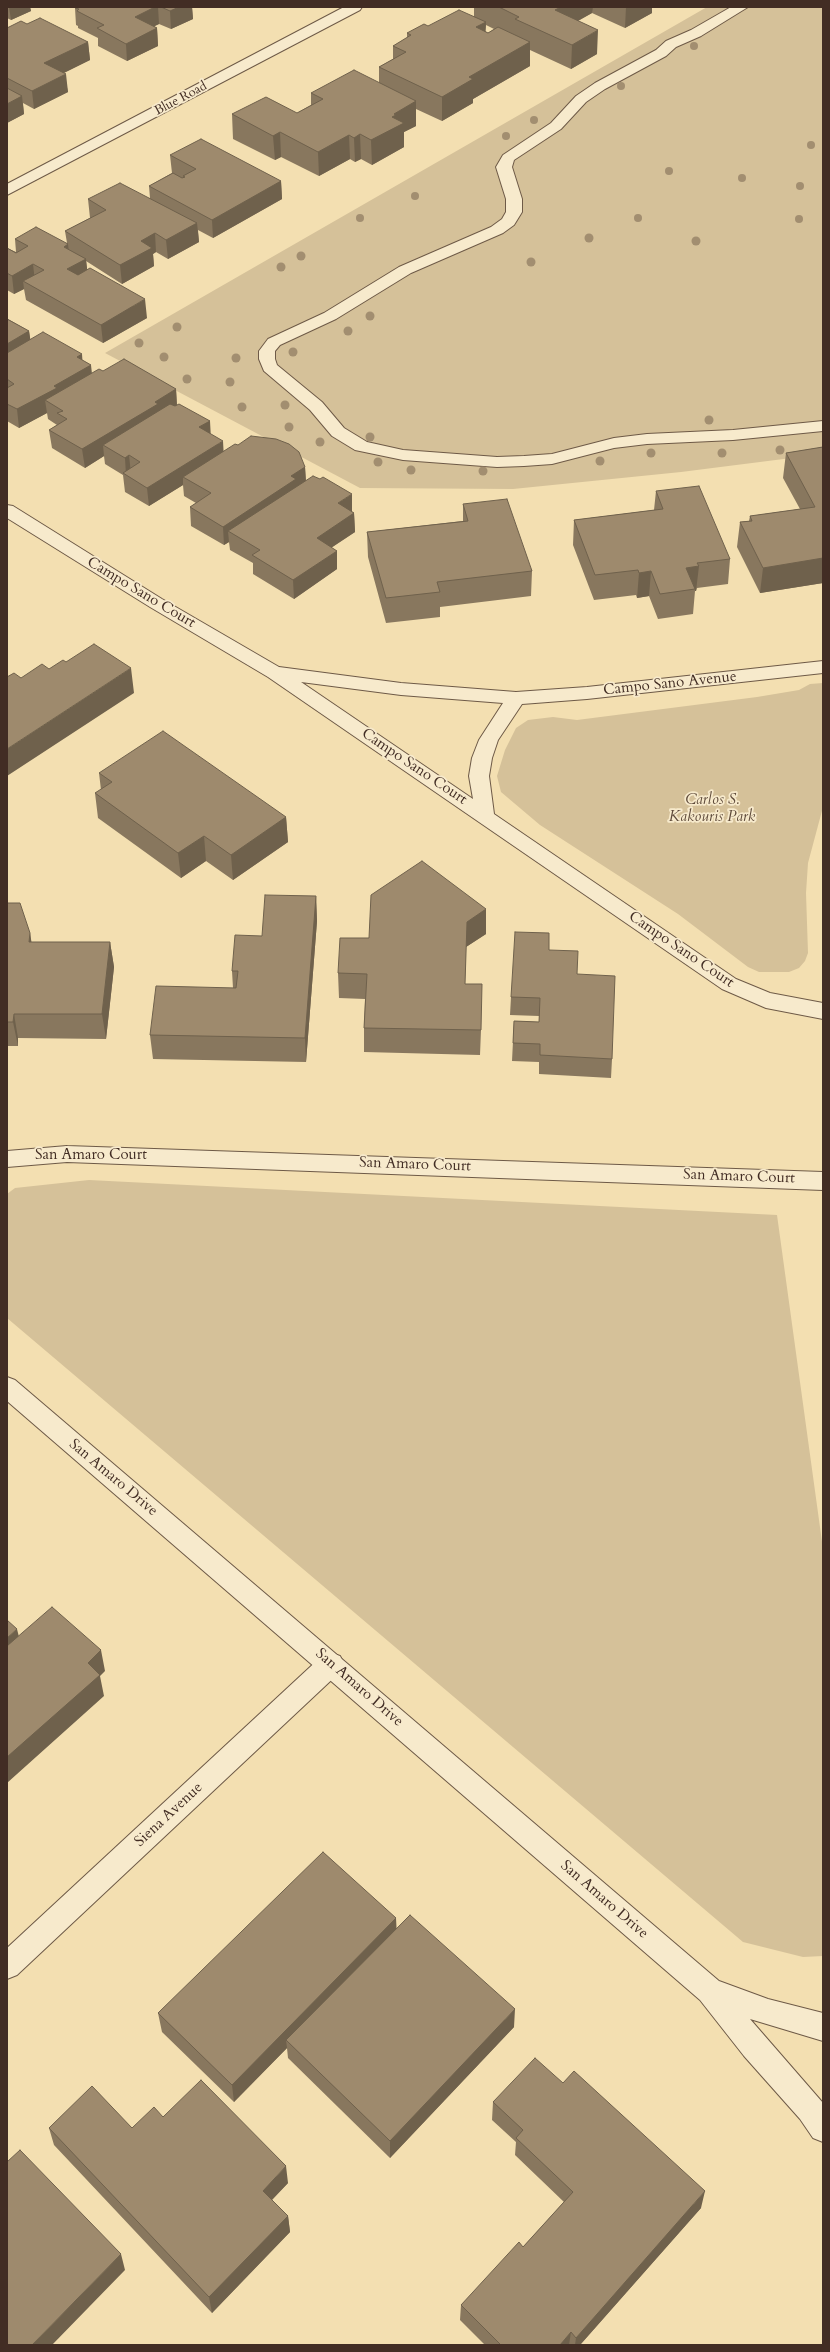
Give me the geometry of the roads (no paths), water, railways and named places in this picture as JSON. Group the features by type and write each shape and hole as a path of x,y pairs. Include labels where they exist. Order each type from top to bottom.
{"street":[{"name":"Blue Road","path":"7,190 355,7"},
{"path":"741,7 696,33 671,44 661,53 600,86 581,99 556,126 508,158 504,167 514,200 514,212 503,226 405,270 330,316 274,342 267,351 267,359 270,367 316,406 338,432 360,446 403,455 497,462 524,461 552,458 614,443 647,439 733,435 823,426"},
{"name":"Campo Sano Court","path":"7,510 156,603 275,673 729,984 766,1000 823,1011"},
{"name":"Campo Sano Avenue","path":"275,673 416,691 516,698 587,693 823,667"},
{"path":"485,816 479,776 482,758 489,740 516,698"},
{"name":"San Amaro Court","path":"7,1159 32,1156 83,1154 823,1181"},
{"name":"San Amaro Drive","path":"7,1387 710,1991 754,2046 810,2109 823,2128"},
{"name":"Siena Avenue","path":"7,1966 331,1664"},
{"name":"San Amaro Drive","path":"710,1991 768,2012 823,2027"}],"park label":[{"name":"Carlos S. Kakouris Park","path":"712,810"}]}
